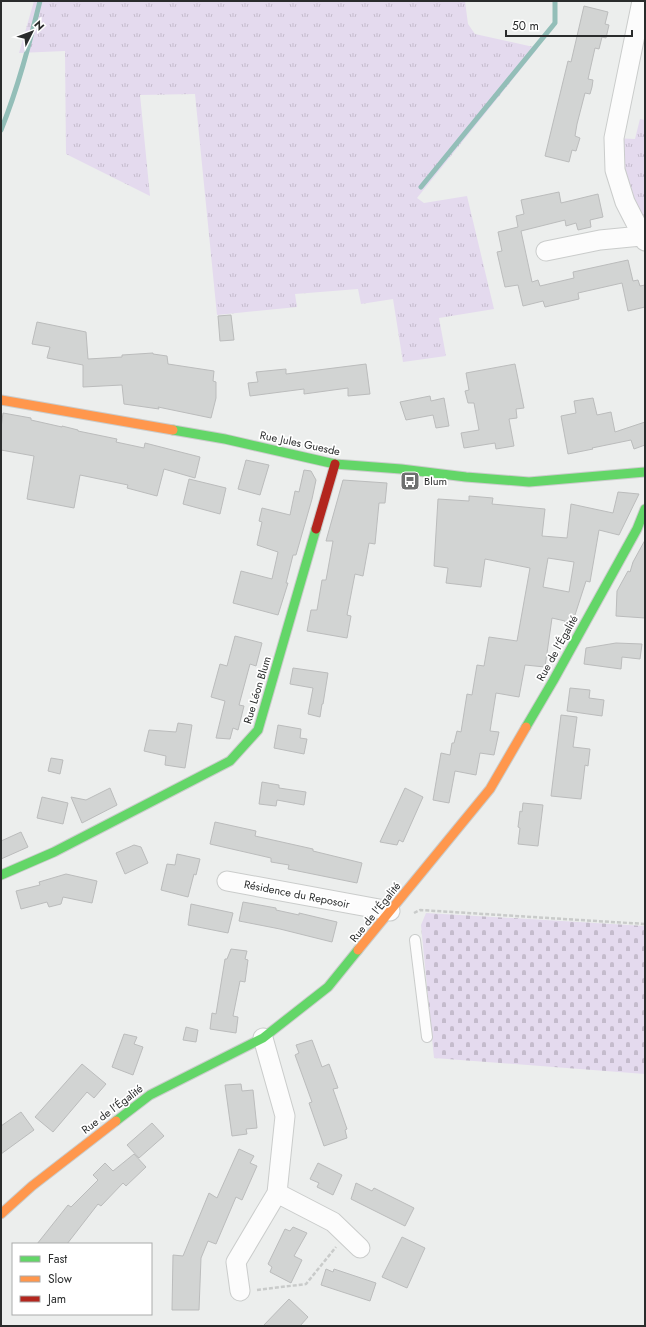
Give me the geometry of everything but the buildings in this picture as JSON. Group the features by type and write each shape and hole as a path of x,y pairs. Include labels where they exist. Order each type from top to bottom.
{"street":[{"path":"546,251 600,240 643,238 625,202 615,170 614,138 642,1"},
{"name":"Rue Jules Guesde","path":"1,400 225,439 335,464 529,482 645,472"},
{"name":"Rue Léon Blum","path":"1,875 54,852 230,761 258,730 335,464"},
{"name":"Rue de l'Égalité","path":"1,1214 32,1186 150,1095 263,1038 328,987 490,789 553,681 638,529 645,509"},
{"name":"Résidence du Reposoir","path":"227,881 390,911"},
{"path":"240,1292 236,1262 277,1193 285,1116 263,1038"},
{"path":"277,1193 333,1222 360,1248"}],"lane":[{"path":"415,940 427,1037"}],"path":[{"path":"412,914 420,910 645,924"},
{"path":"240,1292 306,1284 346,1234"}],"green space":[{"path":"34,1 465,1 468,24 475,34 538,48 417,198 424,203 467,196 494,309 439,318 446,356 403,362 393,299 361,304 358,289 295,294 297,307 217,315 195,94 140,95 150,196 66,154 65,51 19,53"},
{"path":"640,119 645,120 645,241 614,138 635,139"},
{"path":"426,913 645,926 645,1074 434,1058 421,925"}],"waterway":[{"path":"1,130 18,82 40,1"},
{"path":"421,187 555,23 555,1"}],"traffic: fast":[{"path":"173,430 225,439 335,464 401,469 466,477 529,482 645,472"},
{"path":"526,727 637,529 645,509"},
{"path":"1,875 54,852 230,761 258,730 316,529"},
{"path":"116,1121 150,1095 263,1038 328,987 358,950"}],"traffic: slow":[{"path":"1,400 173,430"},
{"path":"358,950 490,789 526,727"},
{"path":"1,1214 32,1186 116,1121"}],"traffic: jam":[{"path":"316,529 335,464"}],"place":[{"name":"Blum","path":"410,481"}]}
